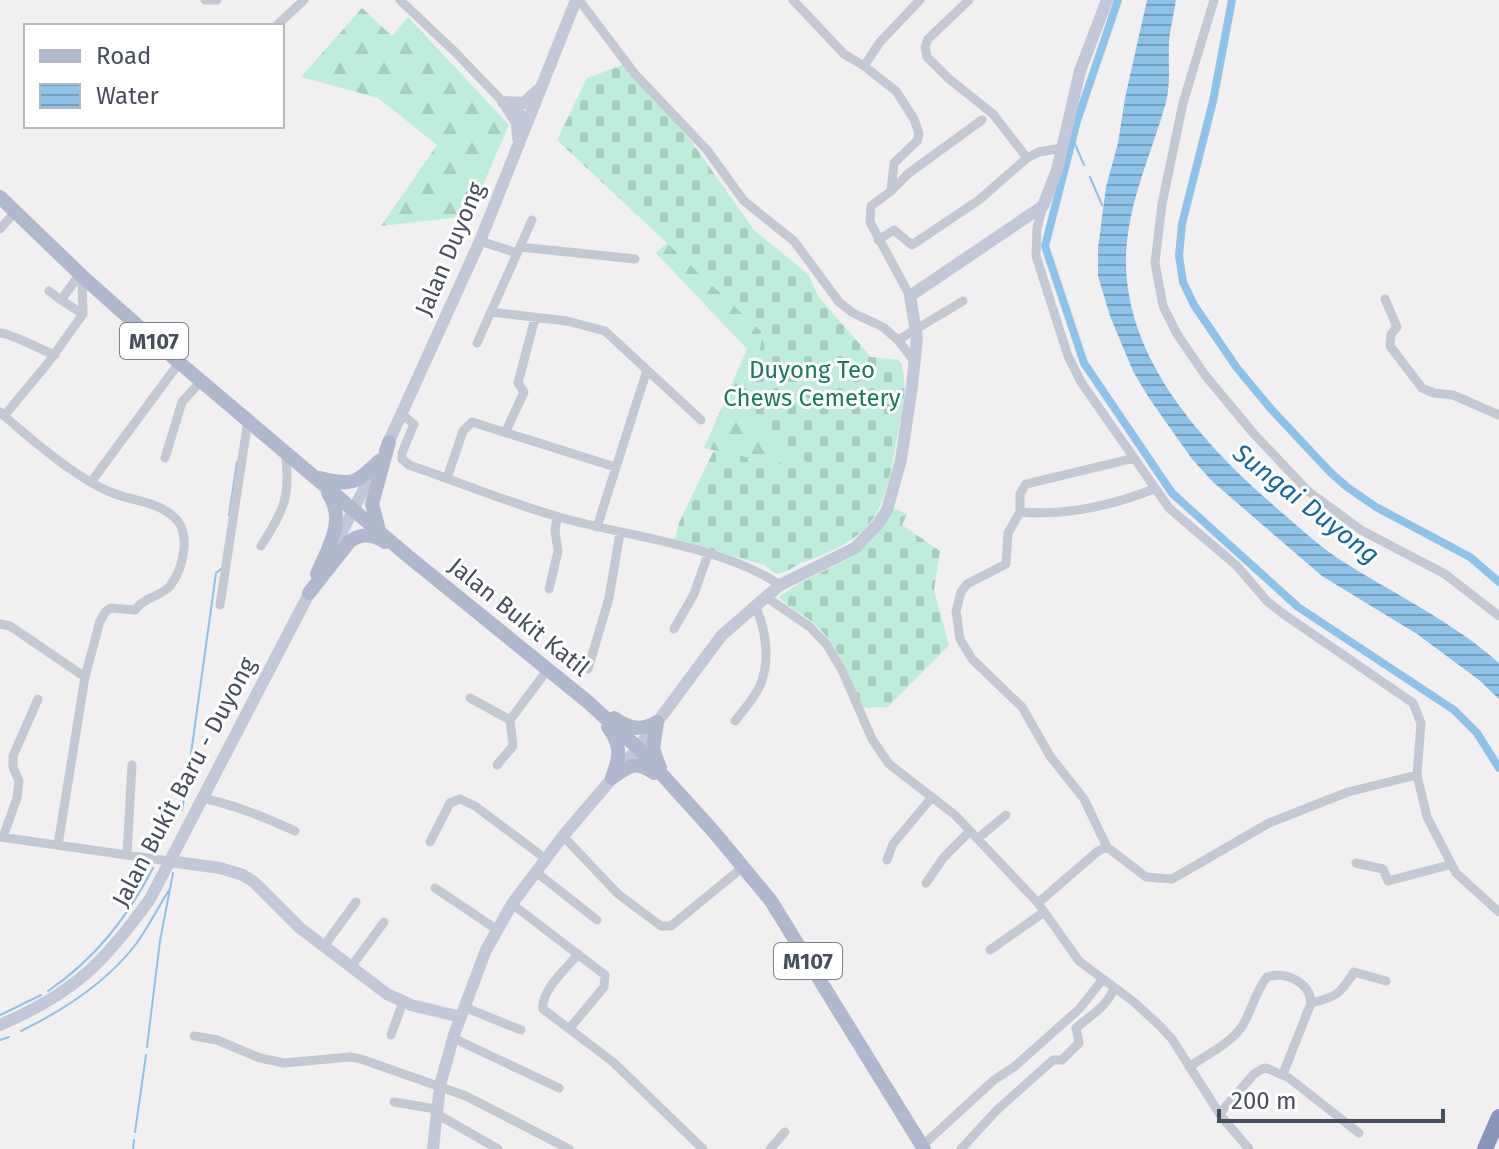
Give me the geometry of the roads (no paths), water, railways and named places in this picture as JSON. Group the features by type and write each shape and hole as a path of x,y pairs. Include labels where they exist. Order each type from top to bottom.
{"highway":[{"path":"1485,1149 1499,1117"}],"main road":[{"name":"Jalan Bukit Katil","path":"6,204 179,363 409,557 588,702 638,748 771,901 923,1148"},
{"path":"379,531 372,504 389,442"},
{"path":"316,477 350,484 360,480 379,461"},
{"path":"309,593 338,520 333,500 316,477"},
{"path":"309,593 356,537 377,537 409,557"},
{"path":"588,702 628,727 647,728 657,722"},
{"path":"588,702 617,739 619,757 612,778"},
{"path":"657,722 654,756 662,774"},
{"path":"612,778 627,767 643,766 674,787"}],"street":[{"path":"205,0 217,0"},
{"path":"278,24 304,0"},
{"path":"400,0 504,104 517,123 518,145"},
{"path":"577,0 635,74 707,150 744,201 794,241 839,302 853,313 883,327 914,361"},
{"name":"Jalan Duyong","path":"353,510 389,442 480,241 577,0"},
{"path":"587,14 591,0"},
{"path":"793,0 844,54 896,91 918,127 917,141 894,163 891,191"},
{"path":"864,66 880,42 920,0"},
{"path":"1107,0 1080,71 1057,170 1043,206 1035,239 1036,256 1068,356 1081,382 1154,489 1178,518 1237,566 1267,601 1413,703 1421,723 1417,775 1427,817 1449,865 1499,912"},
{"path":"1214,0 1183,103 1162,204 1155,263 1163,306 1177,334 1205,375 1254,434 1308,491 1361,530 1445,574 1499,616"},
{"path":"965,1 928,39 925,52 948,78 993,114 1027,158"},
{"path":"504,104 524,103 537,92 543,81"},
{"path":"504,104 529,118"},
{"path":"433,1149 435,1111 453,1038 496,929 512,904 563,836 638,748 722,635 780,585 855,548 887,510 901,460 912,386 915,328 910,296 878,240 869,212 871,206 909,173 982,120"},
{"path":"878,240 894,230 912,245 979,200 1027,158 1039,152 1062,148"},
{"path":"0,229 6,204"},
{"path":"910,296 1043,206"},
{"path":"477,343 532,220"},
{"path":"480,241 519,250 635,259"},
{"path":"61,300 81,275"},
{"path":"58,845 85,677 102,615 111,608 135,610 144,600 162,592 170,585 177,571 184,546 179,524 174,517 157,506 110,492 91,482 2,414 55,355 83,314 81,275"},
{"path":"49,291 83,314"},
{"path":"1385,299 1397,327 1391,334 1390,346 1417,384 1428,391 1453,395 1499,415"},
{"path":"898,340 963,301"},
{"path":"491,312 567,321 605,331 701,420"},
{"path":"506,431 524,392 518,383 535,318"},
{"path":"0,333 9,334 24,344 55,355"},
{"path":"91,482 179,363"},
{"path":"597,527 647,370"},
{"path":"165,458 182,402 201,381"},
{"path":"401,414 414,424 402,453 402,459 409,465 557,517 708,554 754,570 780,585"},
{"path":"220,605 248,420"},
{"path":"447,478 468,425 478,422 615,467"},
{"path":"261,546 287,497 285,451"},
{"path":"1134,458 1031,482 1022,488 1020,512 1008,533 1006,564 967,584 961,592 956,611 960,639 972,659 1022,707 1050,756 1084,798 1107,847 1146,877 1172,879 1269,823 1348,792 1417,775"},
{"path":"1020,512 1063,514 1127,499 1154,489"},
{"name":"Jalan Bukit Baru - Duyong","path":"0,1025 37,1010 80,982 119,942 150,899 353,510"},
{"path":"549,589 558,551 555,531 557,517"},
{"path":"588,669 609,598 620,533"},
{"path":"674,629 694,594 708,554"},
{"path":"766,597 810,627 827,645 842,670 880,754 974,835 1041,908 1079,961 1160,1026 1249,1149"},
{"path":"735,721 756,692 763,676 764,628 755,606"},
{"path":"0,624 10,626 85,677"},
{"path":"497,765 513,746 510,720 548,669"},
{"path":"470,698 510,720"},
{"path":"38,699 13,756 13,767 19,781 17,798 2,837 220,868 243,875 300,928 387,994 403,1002 462,1012 521,1030"},
{"path":"127,855 132,765"},
{"path":"887,860 893,844 932,797"},
{"path":"202,798 259,814 295,831"},
{"path":"430,842 450,803 460,799 475,806 546,859"},
{"path":"926,883 944,857 1006,815"},
{"path":"563,836 618,894 661,926 671,926 743,867"},
{"path":"990,950 1041,908 1098,851 1107,847"},
{"path":"1356,863 1383,869 1388,881 1449,865"},
{"path":"536,872 597,920"},
{"path":"435,888 496,929"},
{"path":"324,946 356,902"},
{"path":"512,904 603,972 607,979 604,987 569,1029"},
{"path":"351,967 384,922"},
{"path":"578,954 547,993 542,1005 545,1013 613,1062 703,1149"},
{"path":"1311,1003 1340,993 1354,972 1386,981"},
{"path":"1189,1067 1240,1030 1256,992 1270,975 1280,975 1301,983 1309,991 1311,1003 1283,1074"},
{"path":"923,1148 994,1080 1008,1072 1078,1009 1103,979"},
{"path":"961,1149 997,1110 1053,1060 1062,1060 1079,1043 1076,1028 1099,1010 1114,988"},
{"path":"391,1035 403,1002"},
{"path":"194,1036 217,1040 260,1058 284,1063 350,1057 361,1059 440,1085 569,1149"},
{"path":"453,1038 559,1088"},
{"path":"1220,1113 1258,1070 1269,1069 1283,1074 1359,1133"},
{"path":"394,1102 435,1111 498,1149"},
{"path":"770,1149 785,1132"}],"water":[{"name":"Sungai Duyong","path":"1147,0 1176,0 1169,42 1168,94 1131,215 1126,255 1129,294 1138,330 1154,365 1174,398 1224,459 1303,531 1342,561 1462,634 1499,663 1499,699 1479,680 1417,634 1322,576 1213,482 1192,459 1133,371 1110,316 1098,276 1098,248 1106,187"}],"waterway":[{"path":"1118,0 1077,121 1045,246 1084,363 1172,493 1298,607 1454,710 1477,733 1499,768"},
{"path":"1232,0 1213,101 1182,224 1179,256 1183,282 1194,305 1237,368 1330,472 1376,507 1470,557 1499,582"},
{"path":"1072,137 1084,165"},
{"path":"1090,177 1102,205"},
{"path":"229,515 237,462"},
{"path":"190,761 216,573 221,569"},
{"path":"182,810 189,770"},
{"path":"48,991 81,965 108,936 153,868"},
{"path":"147,1047 160,941 173,873"},
{"path":"21,1031 69,1004 112,971 136,944 169,890"},
{"path":"0,1015 41,995"},
{"path":"0,1040 9,1037"},
{"path":"135,1132 146,1055"},
{"path":"133,1149 134,1140"}],"park label":[{"name":"Duyong Teo Chews Cemetery","path":"812,384"}]}
